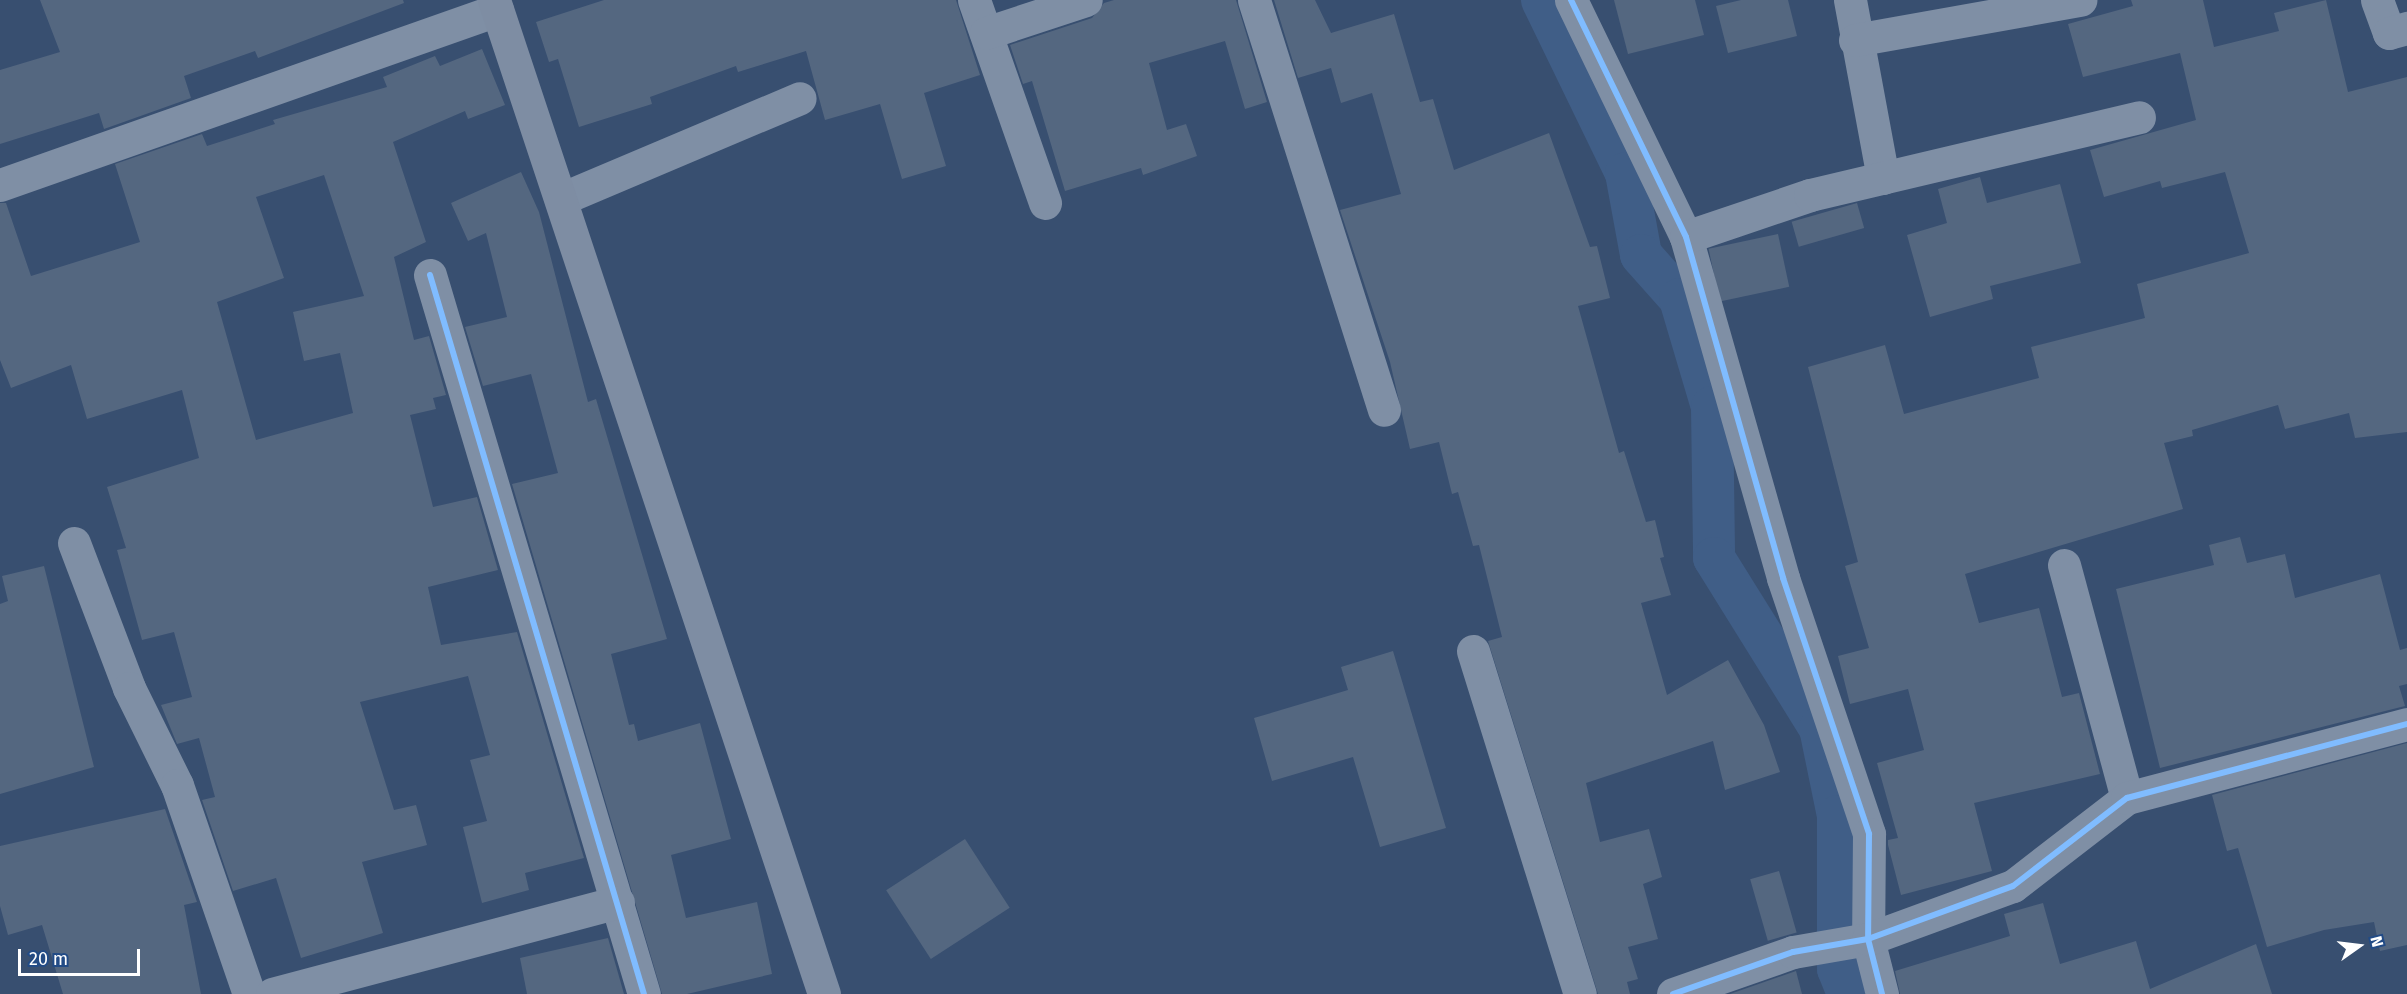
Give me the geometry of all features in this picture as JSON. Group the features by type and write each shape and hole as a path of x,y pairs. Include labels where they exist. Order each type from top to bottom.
{"main road":[{"path":"496,5 824,994"}],"street":[{"path":"974,0 1045,203"},
{"path":"986,33 1086,0"},
{"path":"1254,0 1384,410"},
{"path":"1571,0 1686,237 1783,578 1869,834 1868,939 1882,994"},
{"path":"1850,0 1855,40 1883,178"},
{"path":"1855,40 2080,0"},
{"path":"2377,0 2389,33 2407,28"},
{"path":"0,185 496,5"},
{"path":"561,199 800,98"},
{"path":"1686,237 1810,195 2139,117"},
{"path":"430,275 644,994"},
{"path":"74,543 129,688 177,785 249,994"},
{"path":"2064,565 2127,798"},
{"path":"1473,651 1580,994"},
{"path":"1673,994 1794,952 1868,939 2013,886 2127,798 2407,724"},
{"path":"272,994 618,902"}],"building":[{"path":"40,0 403,0 404,3 258,58 255,51 184,76 191,98 104,129 99,113 0,144 0,70 60,52"},
{"path":"604,0 956,0 980,75 924,93 946,166 902,179 880,104 825,120 806,51 738,72 736,66 650,97 652,104 579,127 558,59 549,62 536,22"},
{"path":"1114,0 1236,0 1267,102 1245,109 1225,41 1149,63 1167,130 1186,124 1197,156 1143,175 1141,168 1065,191 1032,81 1023,84 1010,45 1092,18 1104,3"},
{"path":"1274,0 1315,0 1331,33 1394,14 1420,102 1433,99 1454,170 1549,133 1590,247 1597,246 1610,298 1578,306 1619,453 1624,451 1646,522 1655,520 1664,557 1660,558 1671,595 1641,603 1667,695 1728,660 1764,725 1780,772 1725,790 1713,741 1586,783 1600,842 1649,829 1662,877 1643,884 1658,939 1628,947 1638,979 1627,982 1630,994 1598,994 1488,641 1502,637 1479,545 1473,546 1458,492 1452,494 1439,442 1410,449 1390,362 1340,210 1401,194 1372,93 1341,103 1331,68 1298,78"},
{"path":"1614,0 1695,0 1704,35 1628,54"},
{"path":"1741,0 1788,0 1797,36 1728,53 1716,6"},
{"path":"2131,0 2203,0 2214,47 2279,31 2274,13 2326,0 2348,92 2407,77 2407,432 2355,438 2349,413 2285,429 2278,405 2192,430 2193,436 2164,443 2183,509 1965,574 1979,623 2039,608 2062,697 2079,693 2100,774 1974,803 1992,871 1901,895 1888,845 1888,840 1898,838 1877,763 1924,750 1908,689 1850,704 1838,656 1869,648 1845,566 1858,562 1808,367 1885,345 1904,414 2039,378 2031,347 2145,318 2137,284 2249,253 2225,172 2162,188 2160,181 2104,197 2090,150 2196,120 2180,53 2083,77 2068,24 2133,6"},
{"path":"482,49 505,105 468,119 465,111 393,142 426,242 394,257 414,340 429,336 446,395 433,398 436,409 410,415 433,507 477,497 498,570 428,587 441,645 517,632 584,858 525,873 529,890 482,903 463,827 487,821 470,760 490,755 468,676 360,702 394,810 416,805 427,845 362,862 383,933 301,958 276,878 233,891 202,800 215,797 199,738 177,744 161,705 192,697 174,632 142,640 117,550 126,548 107,487 199,458 182,390 87,419 71,365 11,388 0,360 0,203 6,203 31,276 140,242 115,164 202,134 207,146 275,124 273,120 387,87 383,77 435,56 440,66","holes":["324,175 364,296 293,312 304,361 340,353 353,413 256,440 217,302 284,278 256,197"]},
{"path":"521,172 539,212 588,402 596,399 667,639 611,654 629,725 634,724 638,741 700,723 731,839 671,855 686,918 757,902 772,974 687,994 662,994 512,484 558,473 531,374 483,386 465,327 507,317 486,233 468,241 451,203"},
{"path":"1980,177 1987,203 2060,184 2081,263 1990,286 1993,299 1930,317 1907,235 1947,223 1938,189"},
{"path":"1857,203 1864,228 1799,247 1792,222"},
{"path":"1778,234 1789,287 1720,302 1709,249"},
{"path":"2240,537 2247,563 2285,554 2295,598 2380,574 2400,650 2407,648 2407,684 2399,686 2405,706 2160,768 2116,589 2214,565 2209,545"},
{"path":"44,566 94,767 0,794 0,604 8,601 2,576"},
{"path":"1393,651 1446,828 1380,847 1353,757 1272,781 1254,718 1348,690 1341,667"},
{"path":"2407,743 2407,945 2380,951 2374,922 2324,930 2267,947 2238,848 2227,851 2212,795"},
{"path":"165,809 197,902 184,905 201,994 63,994 42,925 8,935 0,906 0,846"},
{"path":"965,839 1010,908 931,959 886,890"},
{"path":"1779,871 1797,933 1768,941 1750,879"},
{"path":"2043,903 2060,964 2136,941 2150,989 2256,944 2272,994 1900,994 1895,971 2010,936 2004,914"},
{"path":"608,938 624,994 527,994 520,958"},
{"path":"1796,971 1802,994 1730,994"}],"waterway":[{"path":"1542,0 1626,173 1641,255 1680,299 1712,407 1714,558 1820,728 1838,816 1838,969 1848,994"}],"cycle path":[{"path":"1571,0 1686,237 1783,578 1869,834 1868,939 1882,994"},
{"path":"430,275 644,994"},
{"path":"1673,994 1793,952 1868,939 2013,886 2127,798 2407,724"}]}
